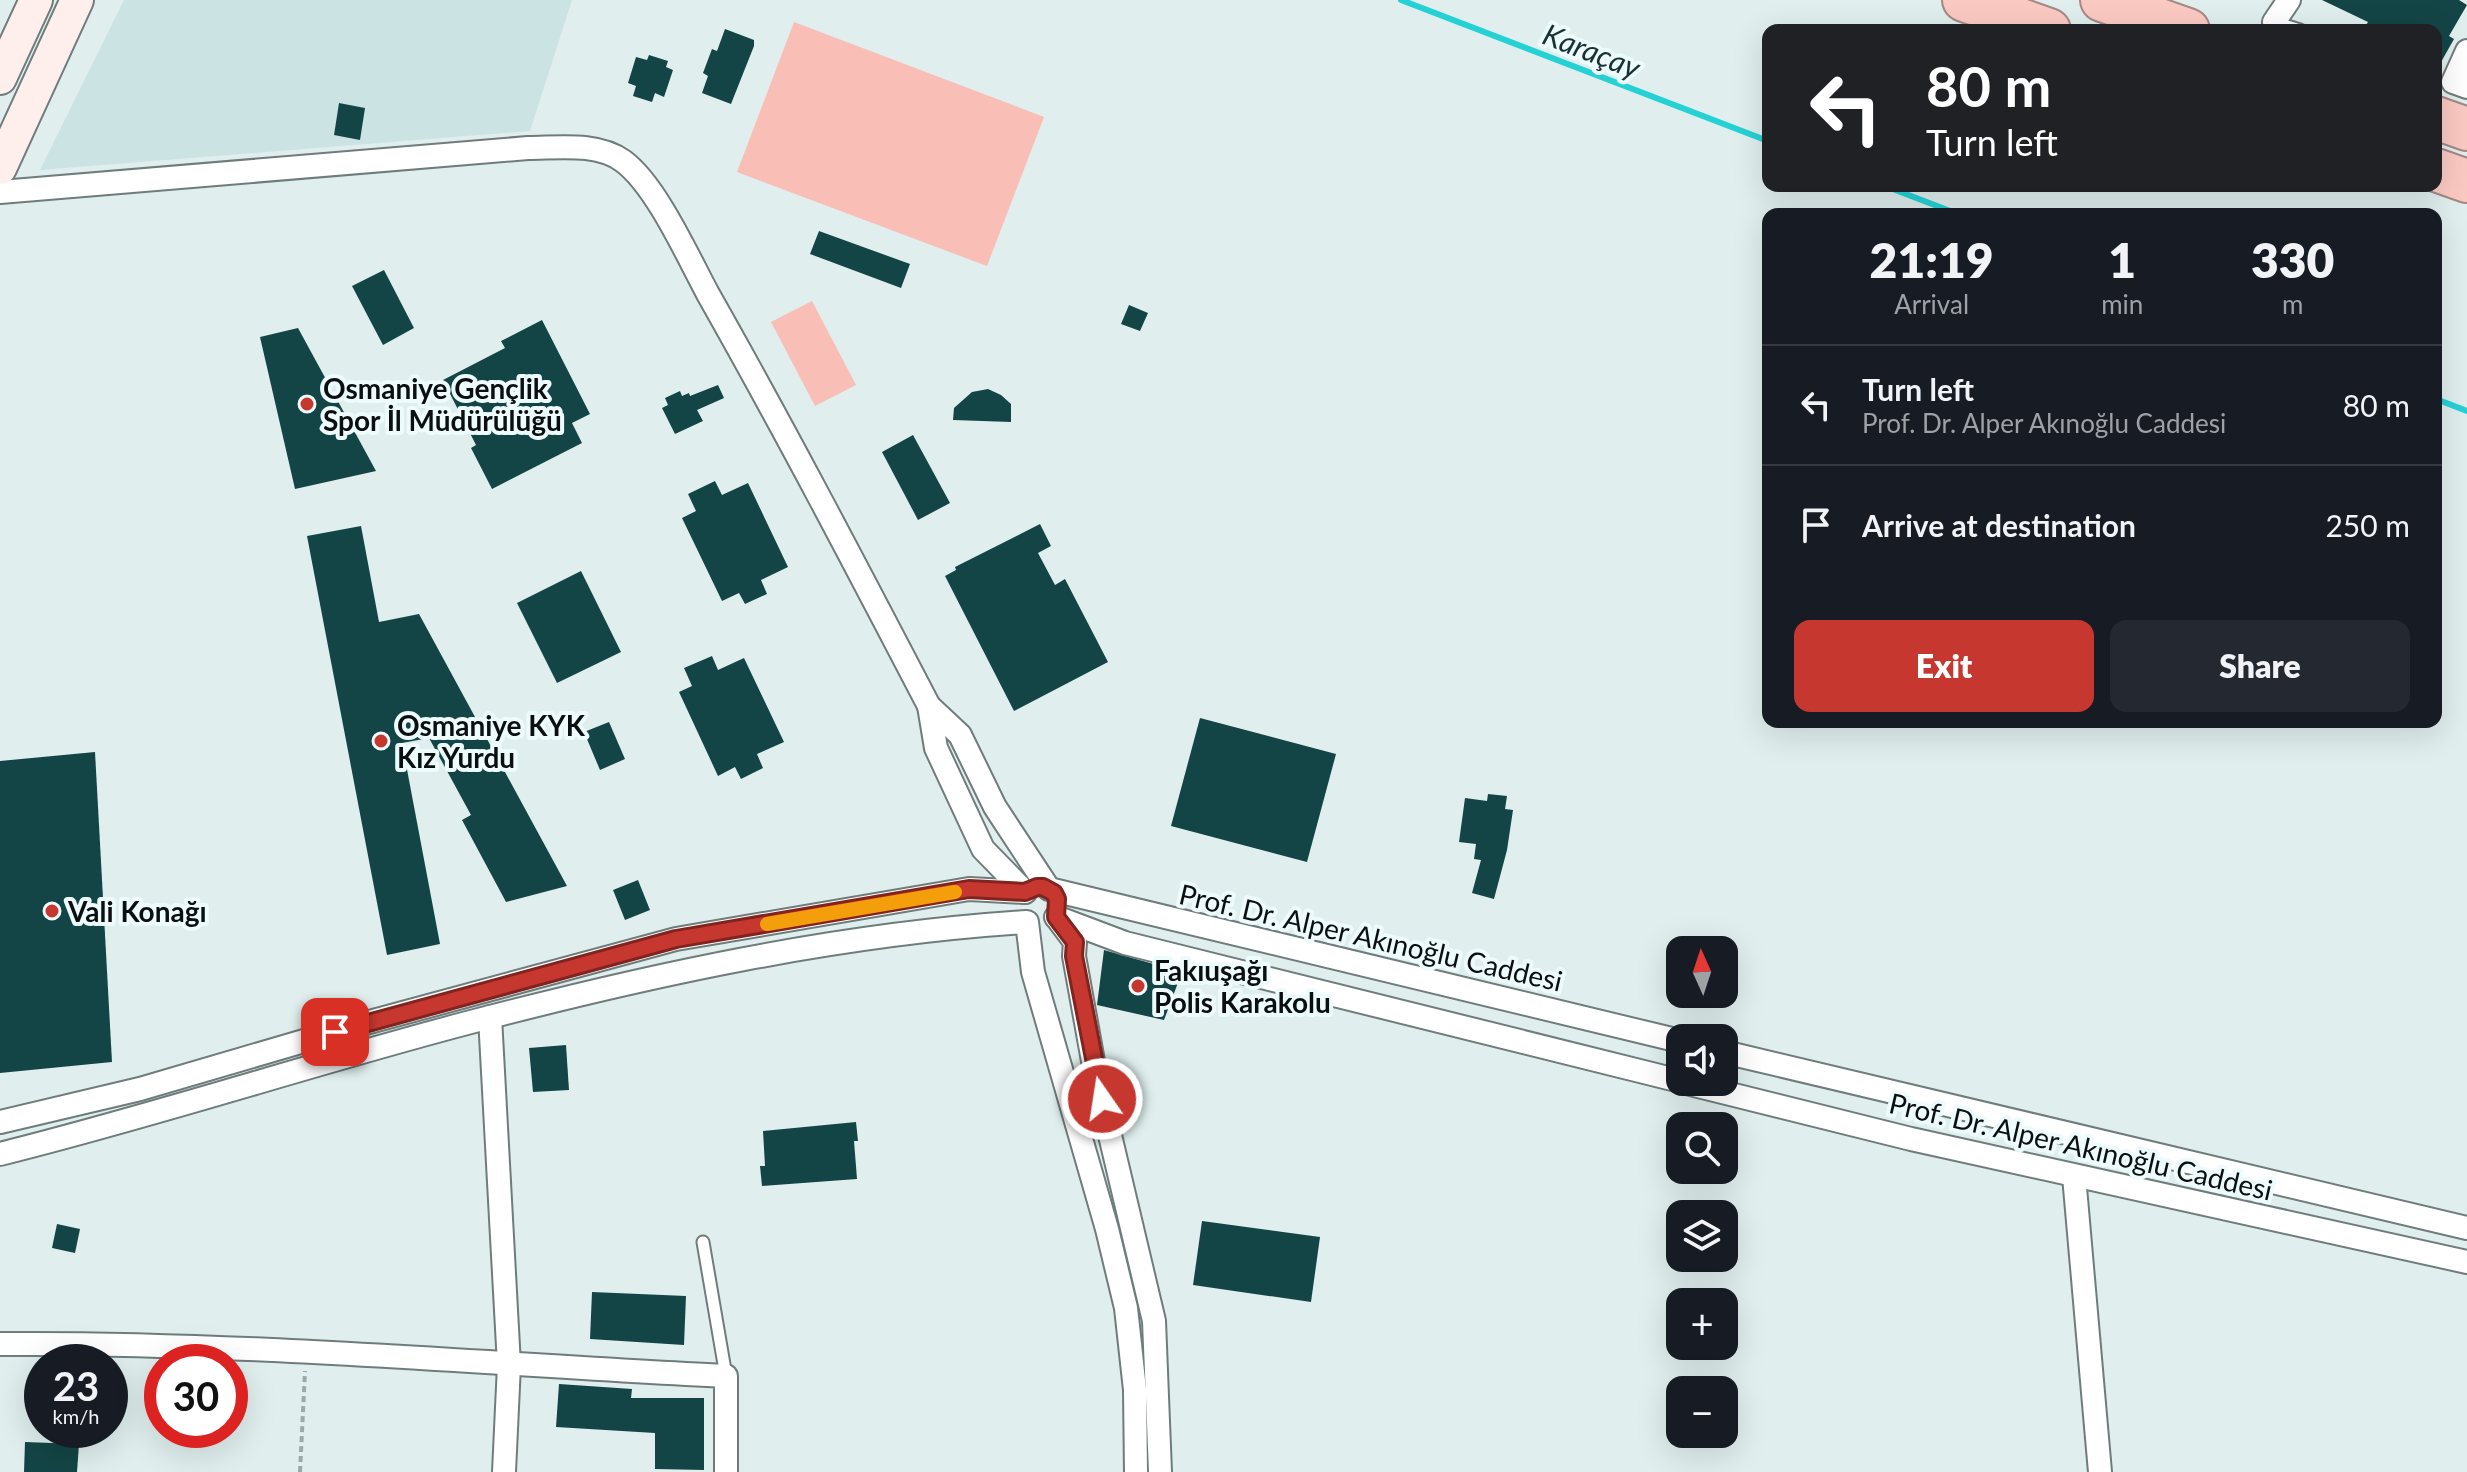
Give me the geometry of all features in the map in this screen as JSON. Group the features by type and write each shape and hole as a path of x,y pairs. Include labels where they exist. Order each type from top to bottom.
{"highway":[{"path":"1964,0 2032,24"},
{"path":"2102,0 2171,24"},
{"path":"2442,120 2467,129"},
{"path":"2442,172 2467,181"}],"street":[{"path":"0,78 36,0"},
{"path":"0,168 77,0"},
{"path":"2274,22 2289,0"},
{"path":"2467,51 2453,82 2467,87"},
{"path":"0,192 528,148 589,148 622,160 643,183 664,214 761,387 929,706 936,748 983,849 1025,892"},
{"path":"929,706 960,735 995,807 1057,899 1056,917 1075,942 1074,956 1095,1072 1154,1321 1160,1472"},
{"path":"969,889 989,855"},
{"path":"0,1122 150,1086 362,1024 676,939 969,889 1025,892 1037,887 1049,889"},
{"name":"Prof. Dr. Alper Akınoğlu Caddesi","path":"1049,889 1666,1038"},
{"path":"1025,892 1020,904 1028,931 1033,972 1107,1229 1126,1308 1135,1390 1136,1472"},
{"path":"1028,931 1033,925 1045,925 1056,917"},
{"name":"Prof. Dr. Alper Akınoğlu Caddesi","path":"1056,917 1125,943 1666,1078"},
{"path":"0,1154 490,1017 725,961 999,923 1028,931"},
{"path":"1075,942 1087,935 1100,934"},
{"path":"490,1017 509,1365 504,1472"},
{"name":"Prof. Dr. Alper Akınoğlu Caddesi","path":"1738,1055 2467,1228"},
{"name":"Prof. Dr. Alper Akınoğlu Caddesi","path":"1737,1096 1911,1139 2467,1262"},
{"path":"2074,1176 2100,1472"},
{"path":"0,1344 306,1351 726,1376 726,1472"}],"lane":[{"path":"2274,22 2280,24"},
{"path":"703,1242 726,1376"}],"path":[{"path":"300,1472 306,1351"}],"shaded area":[{"path":"124,0 572,0 530,131 40,170"},
{"path":"794,22 1044,117 987,266 737,172"},
{"path":"812,301 856,385 815,406 771,322"}],"building":[{"path":"2322,0 2459,0 2467,5 2449,36 2454,39 2442,60 2442,24 2368,22"},
{"path":"725,29 754,40 731,104 702,93 708,76 703,73 712,49 717,51"},
{"path":"649,55 668,61 666,67 673,70 664,97 655,93 652,102 633,96 636,86 628,83 636,57 647,60"},
{"path":"339,103 365,108 360,140 334,135"},
{"path":"819,231 910,264 901,288 810,254"},
{"path":"384,270 414,328 383,345 352,286"},
{"path":"1129,305 1148,313 1140,331 1121,324"},
{"path":"542,320 590,414 572,423 582,443 492,489 471,448 476,445 443,380 505,348 501,341"},
{"name":"Osmaniye Gençlik Spor İl Müdürülüğü","path":"298,328 376,471 295,489 260,337"},
{"path":"718,385 724,398 697,410 703,421 675,434 662,408 668,405 665,398 680,391 682,396 689,393 690,396"},
{"path":"988,389 1011,404 1011,422 953,420 954,408 972,392"},
{"path":"913,435 950,503 918,520 882,452"},
{"path":"715,481 722,495 748,483 788,567 761,580 767,594 745,604 739,593 722,601 682,518 696,511 688,494"},
{"path":"1040,524 1051,546 1038,553 1055,585 1065,579 1108,662 1014,711 945,576 956,570 955,567"},
{"name":"Osmaniye KYK Kız Yurdu","path":"361,526 379,622 419,614 567,886 506,902 462,820 471,815 429,738 402,743 440,944 387,955 307,536"},
{"path":"581,571 621,652 557,683 517,603"},
{"path":"712,656 718,670 744,658 784,742 757,754 763,768 741,779 735,767 718,776 679,692 692,686 684,668"},
{"path":"1200,718 1336,754 1307,862 1171,826"},
{"path":"609,722 625,759 600,770 584,732"},
{"name":"Vali Konağı","path":"95,752 112,1062 0,1073 0,761"},
{"path":"1488,794 1507,796 1505,809 1513,810 1507,850 1494,899 1472,893 1481,860 1474,859 1476,844 1459,842 1465,798 1487,801"},
{"path":"638,880 650,910 625,920 613,890"},
{"name":"Fakıuşağı Polis Karakolu","path":"1104,950 1182,972 1164,1020 1097,1005"},
{"path":"566,1045 569,1090 533,1092 529,1048"},
{"path":"856,1122 857,1179 762,1186 760,1166 765,1166 763,1131"},
{"path":"1202,1221 1320,1237 1311,1302 1193,1285"},
{"path":"57,1224 80,1229 75,1253 52,1248"},
{"path":"592,1292 686,1296 684,1345 590,1339"},
{"path":"559,1384 632,1389 631,1398 704,1398 704,1470 655,1469 655,1433 556,1427"},
{"path":"25,1448 79,1448 77,1472 24,1472"}],"waterway":[{"name":"Karaçay","path":"1401,0 1762,139"},
{"name":"Karaçay","path":"1901,192 1942,208"},
{"name":"Karaçay","path":"2442,401 2467,411"}],"slow traffic":[{"path":"767,924 955,892"}],"place":[{"name":"Osmaniye Gençlik Spor İl Müdürülüğü","path":"307,404"},
{"name":"Osmaniye KYK Kız Yurdu","path":"381,741"},
{"name":"Vali Konağı","path":"52,911"},
{"name":"Fakıuşağı Polis Karakolu","path":"1138,986"}],"route":[{"path":"335,1032 676,939 969,889 1025,892 1043,887 1054,893 1059,905 1056,917 1075,942 1074,956 1102,1099"}]}
